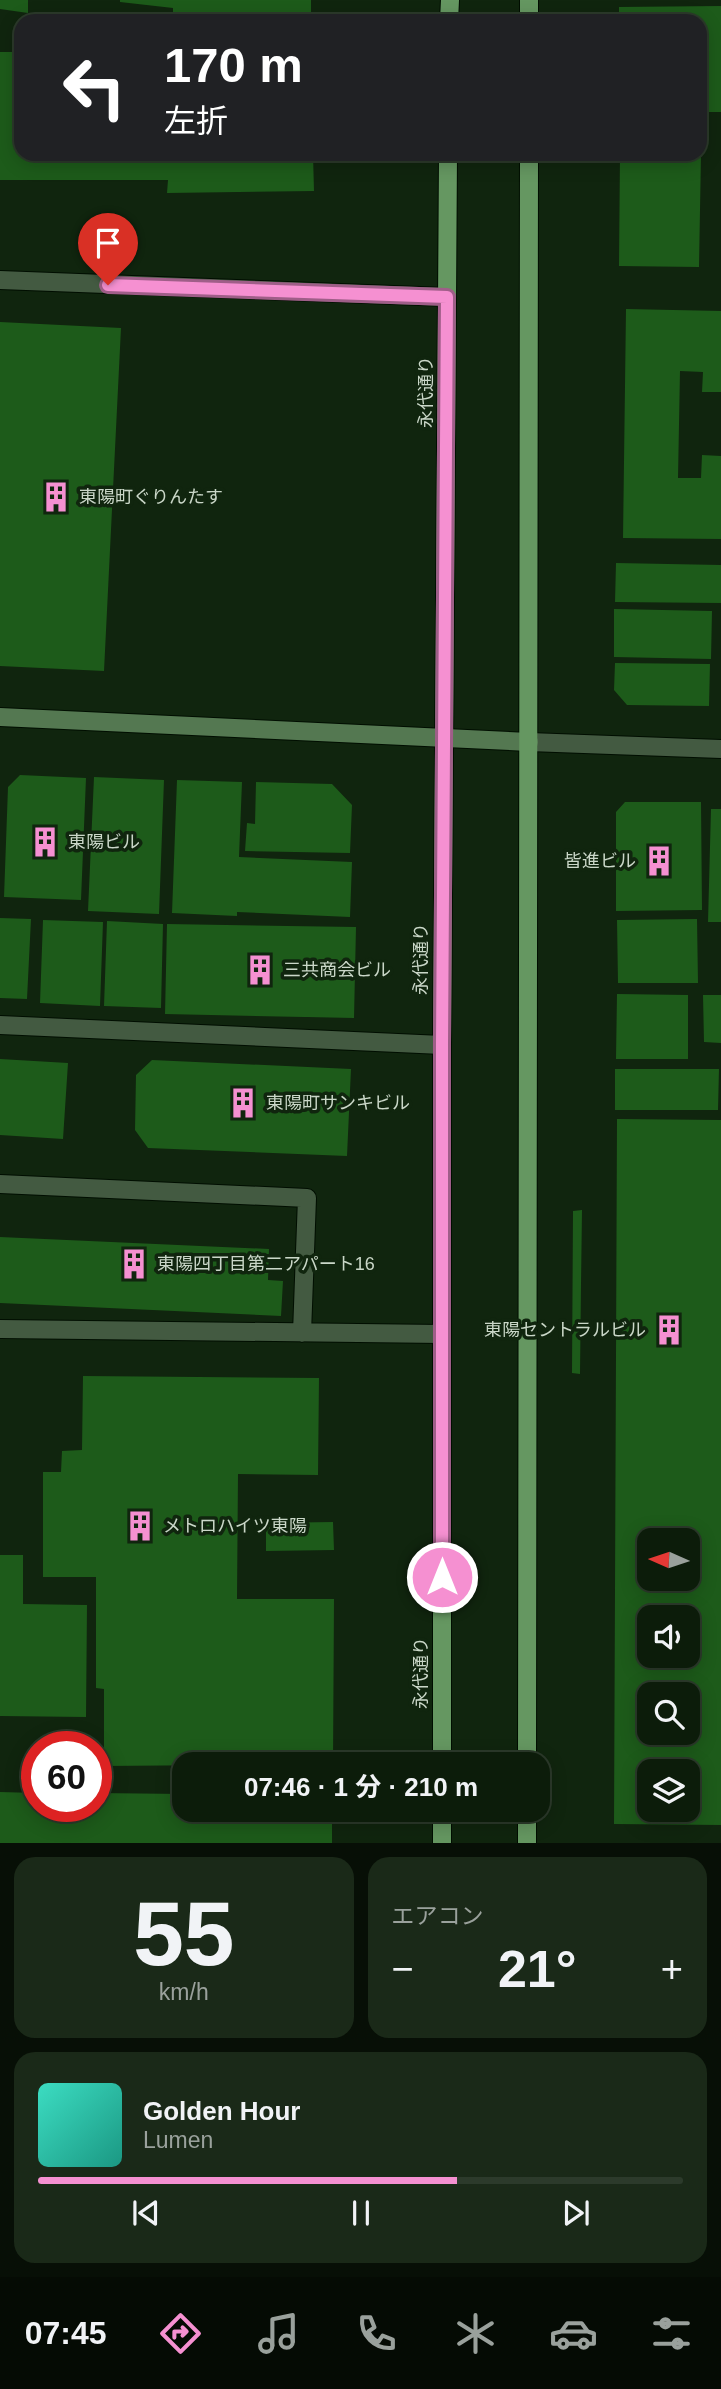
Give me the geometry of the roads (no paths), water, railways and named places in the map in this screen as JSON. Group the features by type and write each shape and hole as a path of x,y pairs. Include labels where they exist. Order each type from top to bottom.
{"main road":[{"name":"永代通り","path":"442,1752 442,1045 449,161"},
{"path":"527,1752 529,161"},
{"path":"442,1822 442,1843"},
{"path":"527,1822 527,1843"}],"street":[{"path":"0,280 447,297"},
{"path":"0,717 444,739 721,749"},
{"path":"0,1025 442,1045"},
{"path":"0,1184 307,1198 302,1333"},
{"path":"0,1329 442,1334"}],"place":[{"name":"東陽町ぐりんたす","path":"56,497"},
{"name":"東陽ビル","path":"45,842"},
{"name":"皆進ビル","path":"659,861"},
{"name":"三共商会ビル","path":"260,970"},
{"name":"東陽町サンキビル","path":"243,1103"},
{"name":"東陽四丁目第二アパート16","path":"134,1264"},
{"name":"東陽セントラルビル","path":"669,1330"},
{"name":"メトロハイツ東陽","path":"140,1526"}]}
